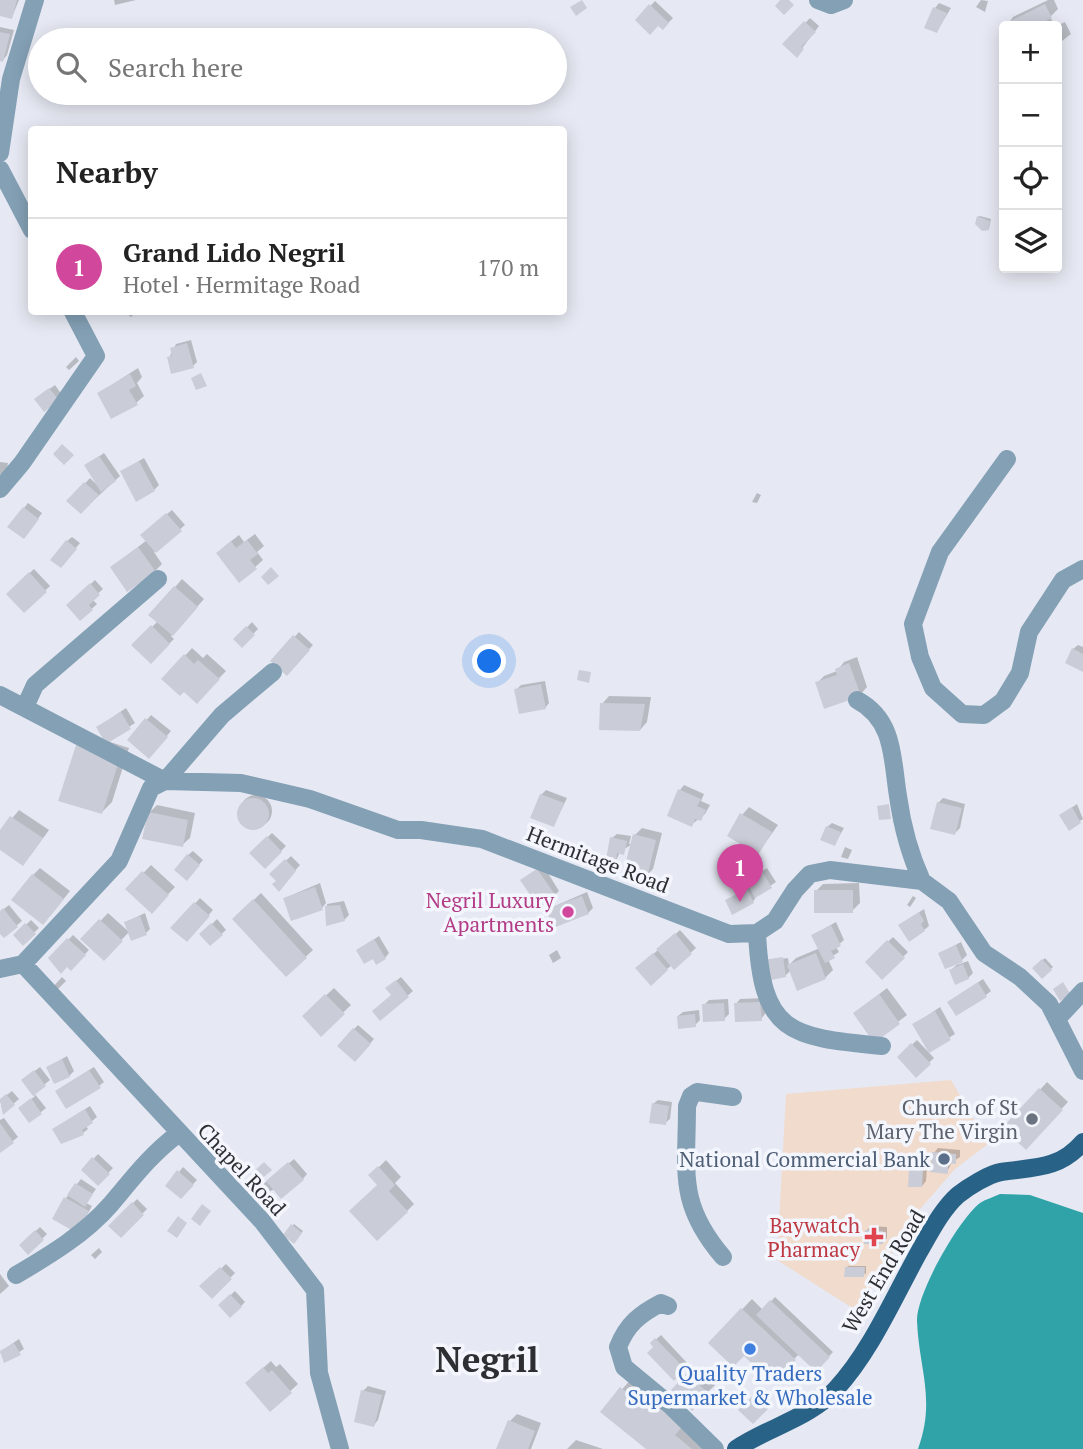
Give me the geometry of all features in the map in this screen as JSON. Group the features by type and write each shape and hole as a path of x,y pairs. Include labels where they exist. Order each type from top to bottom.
{"main road":[{"name":"West End Road","path":"736,1449 753,1437 795,1420 835,1390 866,1346 933,1228 958,1195 997,1172 1043,1169 1075,1152 1083,1142"}],"street":[{"path":"0,153 10,79 35,0"},
{"path":"818,0 831,5 844,0"},
{"path":"0,169 28,222"},
{"path":"0,489 22,463 96,356 75,315"},
{"path":"1007,459 940,551 913,624 920,657 933,688 962,714 984,715 1003,701 1020,673 1029,632 1063,580 1083,569"},
{"path":"25,707 35,685 158,579"},
{"path":"0,970 23,964 119,861 140,807 151,788 164,781 222,715 273,672"},
{"name":"Hermitage Road","path":"0,695 164,781 241,783 310,799 398,831 421,830 482,839 729,934 757,933"},
{"path":"857,700 881,720 895,754 897,795 905,834 922,881"},
{"path":"882,1046 803,1033 780,1021 767,1001 759,973 757,933 775,921 795,890 810,874 830,870 922,881 949,901 984,953 1035,989 1057,1019 1083,1070"},
{"name":"Chapel Road","path":"23,964 262,1221 315,1290 319,1373 340,1449"},
{"path":"1057,1019 1083,991"},
{"path":"723,1257 703,1234 687,1197 687,1106 691,1096 697,1092 733,1097"},
{"path":"16,1275 61,1248 89,1225 110,1205 155,1151 178,1133"},
{"path":"668,1306 661,1303 642,1313 626,1328 618,1347 624,1367 670,1405 715,1449"}],"shaded area":[{"path":"951,1080 988,1144 955,1169 915,1215 862,1305 854,1309 777,1260 786,1094"}],"water":[{"path":"1000,1194 1030,1195 1083,1213 1083,1449 918,1449 926,1415 917,1321 923,1293 961,1224 980,1203"}],"building":[{"path":"0,0 17,0 12,19 0,16"},
{"path":"582,0 587,8 576,16 570,7"},
{"path":"780,0 789,0 794,5 784,15 775,6"},
{"path":"649,4 669,23 663,30 658,26 650,35 635,20"},
{"path":"1045,4 1052,18 1046,21 1010,21"},
{"path":"933,7 947,13 937,33 924,28"},
{"path":"804,21 816,32 801,47 804,49 797,58 782,44"},
{"path":"0,32 10,34 3,62 0,61"},
{"path":"977,216 990,221 989,230 982,231 975,224"},
{"path":"187,343 194,368 171,374 167,357 172,356 170,348"},
{"path":"201,373 207,386 196,390 191,378"},
{"path":"130,374 136,386 129,390 138,405 111,419 97,393"},
{"path":"49,388 59,400 44,412 34,399"},
{"path":"62,444 74,455 64,465 53,454"},
{"path":"99,456 116,481 101,492 84,465"},
{"path":"139,461 155,491 136,502 120,471"},
{"path":"84,482 99,495 81,514 66,501"},
{"path":"23,507 39,519 24,539 7,527"},
{"path":"166,513 182,531 156,553 140,535"},
{"path":"66,540 77,549 61,568 50,560"},
{"path":"247,540 258,554 250,560 257,569 239,583 216,553 231,541 236,548"},
{"path":"138,547 156,572 127,592 110,567"},
{"path":"271,567 279,576 268,585 261,577"},
{"path":"29,572 47,592 24,613 6,594"},
{"path":"90,583 100,595 89,605 93,610 80,621 66,605"},
{"path":"174,586 198,607 173,636 148,615"},
{"path":"151,625 170,644 151,664 131,645"},
{"path":"246,626 255,635 242,648 233,639"},
{"path":"293,635 310,650 287,676 270,661"},
{"path":"1072,648 1083,654 1083,672 1065,663"},
{"path":"184,654 194,664 198,660 220,679 197,704 184,692 180,696 161,679"},
{"path":"849,663 861,696 824,709 815,682 837,675 835,669"},
{"path":"579,670 591,672 589,683 577,680"},
{"path":"541,684 546,709 519,714 514,689"},
{"path":"600,703 645,704 640,731 599,730"},
{"path":"121,712 131,729 106,744 96,727"},
{"path":"145,718 168,737 149,759 127,740"},
{"path":"76,745 120,758 102,814 58,801"},
{"path":"678,789 701,799 697,806 706,810 701,821 695,819 692,827 667,816"},
{"path":"540,794 564,803 554,827 530,818"},
{"path":"253,798 265,802 269,814 265,826 253,830 241,826 237,814 241,802"},
{"path":"937,802 962,808 955,835 930,829"},
{"path":"889,804 891,819 879,820 877,806"},
{"path":"1072,807 1081,823 1069,831 1059,815"},
{"path":"148,812 188,820 183,847 142,839"},
{"path":"740,813 772,832 758,855 727,836"},
{"path":"10,816 43,838 23,866 0,850 0,830"},
{"path":"826,826 841,832 835,846 820,840"},
{"path":"633,834 656,840 647,878 623,873"},
{"path":"267,836 282,852 265,869 249,853"},
{"path":"610,837 627,841 624,855 617,853 615,867 605,865"},
{"path":"187,854 200,865 187,881 174,870"},
{"path":"285,859 296,871 279,892 272,884 276,881 269,874"},
{"path":"537,869 556,896 539,908 520,880"},
{"path":"142,871 169,895 152,914 125,889"},
{"path":"762,871 772,888 755,898 746,881"},
{"path":"32,874 64,899 43,925 11,900"},
{"path":"315,887 323,910 291,921 283,898"},
{"path":"747,889 754,903 732,915 725,900"},
{"path":"814,890 853,890 853,913 814,913"},
{"name":"Negril Luxury Apartments","path":"582,896 589,914 553,928 546,909"},
{"path":"253,899 307,958 286,977 232,919"},
{"path":"194,902 210,916 187,942 170,928"},
{"path":"340,905 345,921 326,926 325,906"},
{"path":"3,908 18,927 4,938 0,934 0,911"},
{"path":"919,912 925,931 909,942 898,925"},
{"path":"140,916 147,935 131,941 124,922"},
{"path":"99,919 123,941 104,961 80,939"},
{"path":"25,923 36,934 23,946 13,935"},
{"path":"211,923 223,935 210,946 199,934"},
{"path":"831,925 841,946 831,951 835,958 825,963 811,935"},
{"path":"675,933 692,954 674,970 656,949"},
{"path":"67,938 86,955 71,971 67,967 61,974 48,958"},
{"path":"374,939 386,959 376,965 373,959 364,964 356,950"},
{"path":"887,940 905,958 882,980 865,962"},
{"path":"956,945 963,962 945,969 938,953"},
{"path":"653,953 668,970 651,986 635,968"},
{"path":"816,953 826,979 797,991 787,965"},
{"path":"783,957 786,977 766,981 763,960"},
{"path":"1042,959 1052,970 1042,979 1032,968"},
{"path":"963,964 969,979 955,985 949,970"},
{"path":"396,980 409,997 380,1021 372,1011 391,995 385,988"},
{"path":"978,982 987,997 956,1016 947,1002"},
{"path":"1063,982 1071,995 1060,1001 1053,989"},
{"path":"325,994 345,1014 321,1037 302,1016"},
{"path":"879,994 900,1024 874,1043 853,1013"},
{"path":"760,1002 762,1021 735,1022 734,1003"},
{"path":"724,1003 725,1021 703,1022 702,1004"},
{"path":"935,1011 951,1040 929,1053 912,1024"},
{"path":"695,1014 696,1027 678,1029 677,1016"},
{"path":"353,1028 371,1044 355,1062 337,1046"},
{"path":"911,1043 931,1064 916,1078 897,1057"},
{"path":"62,1059 70,1077 54,1084 46,1067"},
{"path":"34,1070 46,1086 33,1096 21,1080"},
{"path":"89,1070 101,1088 66,1109 55,1091"},
{"name":"Church of St Mary The Virgin","path":"1039,1088 1063,1110 1026,1150 1002,1128"},
{"path":"6,1094 15,1105 3,1115 0,1099"},
{"path":"31,1098 42,1114 29,1123 18,1108"},
{"path":"652,1103 669,1106 666,1125 649,1123"},
{"path":"85,1109 93,1123 82,1130 84,1135 61,1144 52,1129"},
{"path":"0,1123 14,1143 0,1153"},
{"name":"National Commercial Bank","path":"932,1152 956,1154 956,1164 948,1163 948,1174 930,1172"},
{"path":"92,1157 110,1174 98,1186 81,1170"},
{"path":"264,1162 272,1170 258,1182 251,1174"},
{"path":"288,1162 304,1180 281,1199 266,1181"},
{"path":"378,1166 395,1185 389,1191 408,1212 377,1241 349,1211 377,1185 368,1175"},
{"path":"177,1170 194,1185 181,1199 165,1186"},
{"path":"909,1170 923,1170 922,1187 908,1187"},
{"path":"263,1182 271,1193 260,1201 252,1191"},
{"path":"75,1183 93,1194 85,1207 67,1195"},
{"path":"64,1197 89,1211 77,1233 52,1219"},
{"path":"132,1202 144,1215 121,1238 108,1226"},
{"path":"202,1204 211,1211 200,1226 191,1219"},
{"path":"178,1216 187,1223 177,1238 167,1231"},
{"path":"291,1224 302,1233 294,1244 283,1235"},
{"path":"35,1230 44,1240 28,1255 19,1245"},
{"name":"Baywatch Pharmacy","path":"865,1230 883,1231 883,1244 864,1244"},
{"path":"220,1267 232,1279 212,1299 199,1286"},
{"path":"845,1267 865,1267 864,1277 844,1277"},
{"path":"230,1294 242,1307 230,1318 218,1305"},
{"path":"770,1300 830,1357 816,1372 756,1315"},
{"name":"Quality Traders Supermarket & Wholesale","path":"741,1308 796,1360 773,1384 744,1356 733,1367 708,1343"},
{"path":"655,1338 686,1370 674,1381 647,1353 653,1347 650,1343"},
{"path":"14,1343 21,1355 4,1363 0,1351"},
{"path":"263,1367 268,1373 272,1370 292,1393 270,1412 245,1383"},
{"path":"687,1373 709,1394 692,1411 671,1390"},
{"path":"620,1387 635,1399 642,1392 683,1426 675,1435 692,1449 646,1449 600,1412"},
{"path":"361,1390 382,1395 374,1427 354,1422"},
{"path":"755,1394 769,1408 753,1424 738,1410"},
{"path":"508,1420 535,1431 528,1449 496,1449"}],"place":[{"name":"Grand Lido Negril","path":"740,902"},
{"name":"Negril Luxury Apartments","path":"568,912"},
{"name":"Church of St Mary The Virgin","path":"1032,1119"},
{"name":"National Commercial Bank","path":"944,1159"},
{"name":"Baywatch Pharmacy","path":"874,1237"},
{"name":"Quality Traders Supermarket & Wholesale","path":"750,1349"}],"district":[{"name":"Negril","path":"487,1359"}]}
